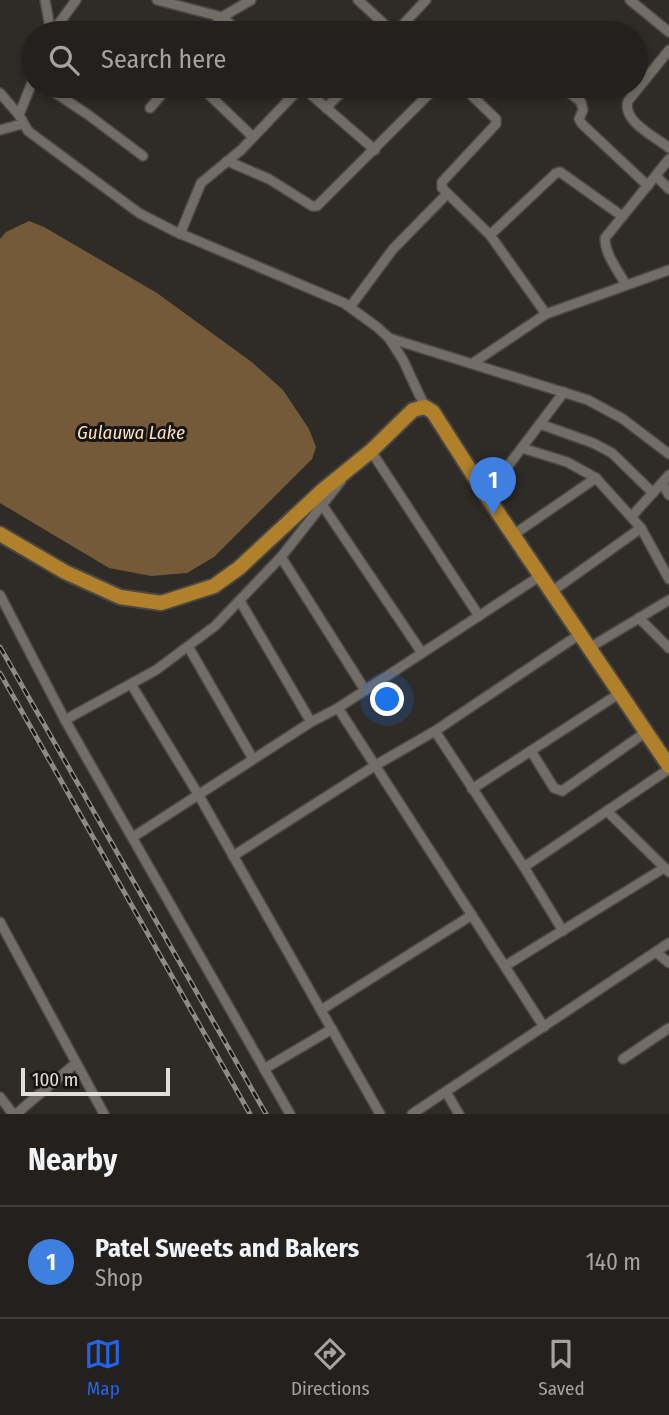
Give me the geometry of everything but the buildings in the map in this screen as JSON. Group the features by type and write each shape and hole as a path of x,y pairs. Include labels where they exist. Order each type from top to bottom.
{"main road":[{"path":"0,534 65,572 120,597 161,603 192,594 214,586 239,568 323,490 371,452 412,410 425,407 433,412 669,767"}],"street":[{"path":"45,0 49,21"},
{"path":"60,21 76,0"},
{"path":"157,0 222,17 227,21"},
{"path":"219,21 251,0"},
{"path":"358,0 382,21"},
{"path":"406,21 426,0"},
{"path":"629,0 669,32"},
{"path":"648,80 665,63 669,50"},
{"path":"0,93 28,131 139,213 180,234 350,307 388,338 403,360 425,407"},
{"path":"0,130 21,120 28,98"},
{"path":"63,98 143,156"},
{"path":"150,108 159,98"},
{"path":"212,98 253,137"},
{"path":"180,234 201,183 253,137 290,98"},
{"path":"315,98 375,150"},
{"path":"326,108 336,98"},
{"path":"227,161 269,179 315,206 425,98"},
{"path":"474,98 496,119 496,124 442,182 442,188 490,235 545,314"},
{"path":"574,98 583,107 580,116 582,124 648,186"},
{"path":"631,98 626,107 630,118 669,148"},
{"path":"626,285 605,247 605,238 669,159"},
{"path":"490,235 559,172 622,215"},
{"path":"656,176 669,189"},
{"path":"350,307 393,249 447,194"},
{"path":"474,363 545,314 669,270"},
{"path":"388,338 474,363 602,406 669,454"},
{"path":"486,495 564,392"},
{"path":"540,424 593,443 612,453 653,493"},
{"path":"523,448 567,462 596,478 641,528 669,579"},
{"path":"371,452 478,616"},
{"path":"65,720 156,670 188,648 240,601 281,557 323,506 349,468"},
{"path":"632,516 669,475"},
{"path":"513,536 596,478"},
{"path":"662,483 669,495"},
{"path":"323,506 422,653"},
{"path":"551,592 641,528"},
{"path":"281,557 365,690"},
{"path":"133,837 540,576"},
{"path":"0,595 65,720 290,1114"},
{"path":"589,649 669,600"},
{"path":"240,601 311,722"},
{"path":"639,618 669,648"},
{"path":"233,856 376,765 435,731 580,634"},
{"path":"188,648 253,759"},
{"path":"131,684 198,794 380,1114"},
{"path":"472,789 620,693"},
{"path":"338,708 544,1027"},
{"path":"435,731 563,931"},
{"path":"531,751 554,788 562,791 646,732"},
{"path":"524,867 669,767"},
{"path":"505,966 667,870 607,811"},
{"path":"321,1010 472,915"},
{"path":"0,922 104,1114"},
{"path":"412,1114 669,943"},
{"path":"656,952 669,962"},
{"path":"624,1059 669,1028"},
{"path":"264,1069 332,1029"},
{"path":"0,1097 14,1114 76,1063"},
{"path":"446,1092 458,1114"}],"water":[{"name":"Gulauwa Lake","path":"29,221 44,227 157,293 253,363 283,390 309,429 316,447 312,459 214,557 187,573 151,576 109,568 0,503 0,239 6,232"}],"railway":[{"path":"0,647 266,1114"},
{"path":"0,673 250,1114"}],"place":[{"name":"Patel Sweets and Bakers","path":"493,515"}]}
